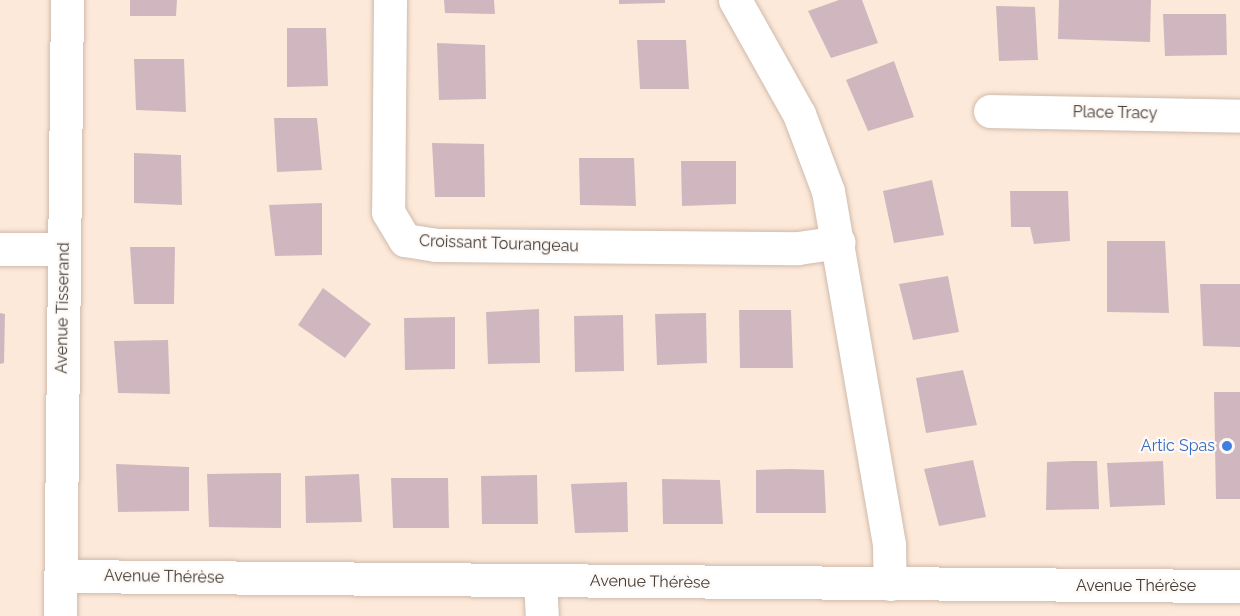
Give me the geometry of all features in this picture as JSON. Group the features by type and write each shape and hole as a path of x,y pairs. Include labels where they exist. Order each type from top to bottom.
{"street":[{"name":"Avenue Tisserand","path":"60,616 67,0"},
{"name":"Croissant Tourangeau","path":"390,0 388,212 391,224 405,240 436,245 786,248 839,242"},
{"path":"735,0 799,114 821,169 839,242 889,545 890,584"},
{"name":"Place Tracy","path":"990,111 1240,116"},
{"path":"0,249 64,249"},
{"name":"Avenue Thérèse","path":"60,576 1240,586"},
{"path":"540,581 542,616"}],"building":[{"path":"130,0 177,0 176,16 130,16"},
{"path":"444,0 494,0 495,14 445,13"},
{"path":"619,0 665,0 665,3 619,4"},
{"path":"839,0 862,0 878,43 831,58 808,11"},
{"path":"1059,0 1151,0 1150,42 1058,39"},
{"path":"996,6 1035,7 1038,60 999,61"},
{"path":"1163,14 1226,14 1227,55 1165,56"},
{"path":"287,28 326,28 328,86 287,87"},
{"path":"637,40 686,40 689,89 640,89"},
{"path":"437,43 485,45 486,99 439,100"},
{"path":"134,59 184,59 186,112 136,110"},
{"path":"894,61 914,117 868,131 846,80"},
{"path":"274,118 317,118 322,170 277,172"},
{"path":"432,143 484,144 485,197 435,197"},
{"path":"134,153 181,155 182,205 134,203"},
{"path":"579,158 634,158 636,206 580,205"},
{"path":"681,161 736,161 736,204 682,206"},
{"path":"932,180 944,235 894,243 883,191"},
{"path":"1010,191 1068,191 1070,241 1034,244 1030,227 1011,227"},
{"path":"322,203 322,255 275,256 269,205"},
{"path":"1107,241 1165,241 1169,313 1107,312"},
{"path":"130,247 175,247 174,304 134,304"},
{"path":"948,276 959,332 913,340 899,284"},
{"path":"1200,284 1240,284 1240,347 1203,346"},
{"path":"323,288 371,324 345,358 298,325"},
{"path":"539,309 540,363 488,364 486,312"},
{"path":"739,310 791,310 793,368 740,368"},
{"path":"0,313 5,314 4,363 0,364"},
{"path":"706,313 707,363 657,365 655,314"},
{"path":"623,315 624,371 575,372 574,316"},
{"path":"455,317 455,369 405,370 404,318"},
{"path":"168,340 170,394 118,393 114,341"},
{"path":"963,370 977,425 926,433 916,378"},
{"name":"Artic Spas","path":"1214,392 1240,392 1240,499 1216,499"},
{"path":"973,460 986,517 939,526 924,469"},
{"path":"1097,461 1099,509 1046,510 1047,462"},
{"path":"1163,461 1165,505 1110,507 1107,463"},
{"path":"116,464 189,467 189,511 118,512"},
{"path":"756,470 824,470 826,513 756,513"},
{"path":"281,473 281,528 209,527 207,474"},
{"path":"359,474 362,522 306,523 305,476"},
{"path":"537,475 538,524 482,524 481,476"},
{"path":"391,478 448,478 449,528 393,528"},
{"path":"662,479 720,480 723,524 663,524"},
{"path":"627,482 628,532 575,533 571,484"}],"place":[{"name":"Artic Spas","path":"1227,446"}]}
